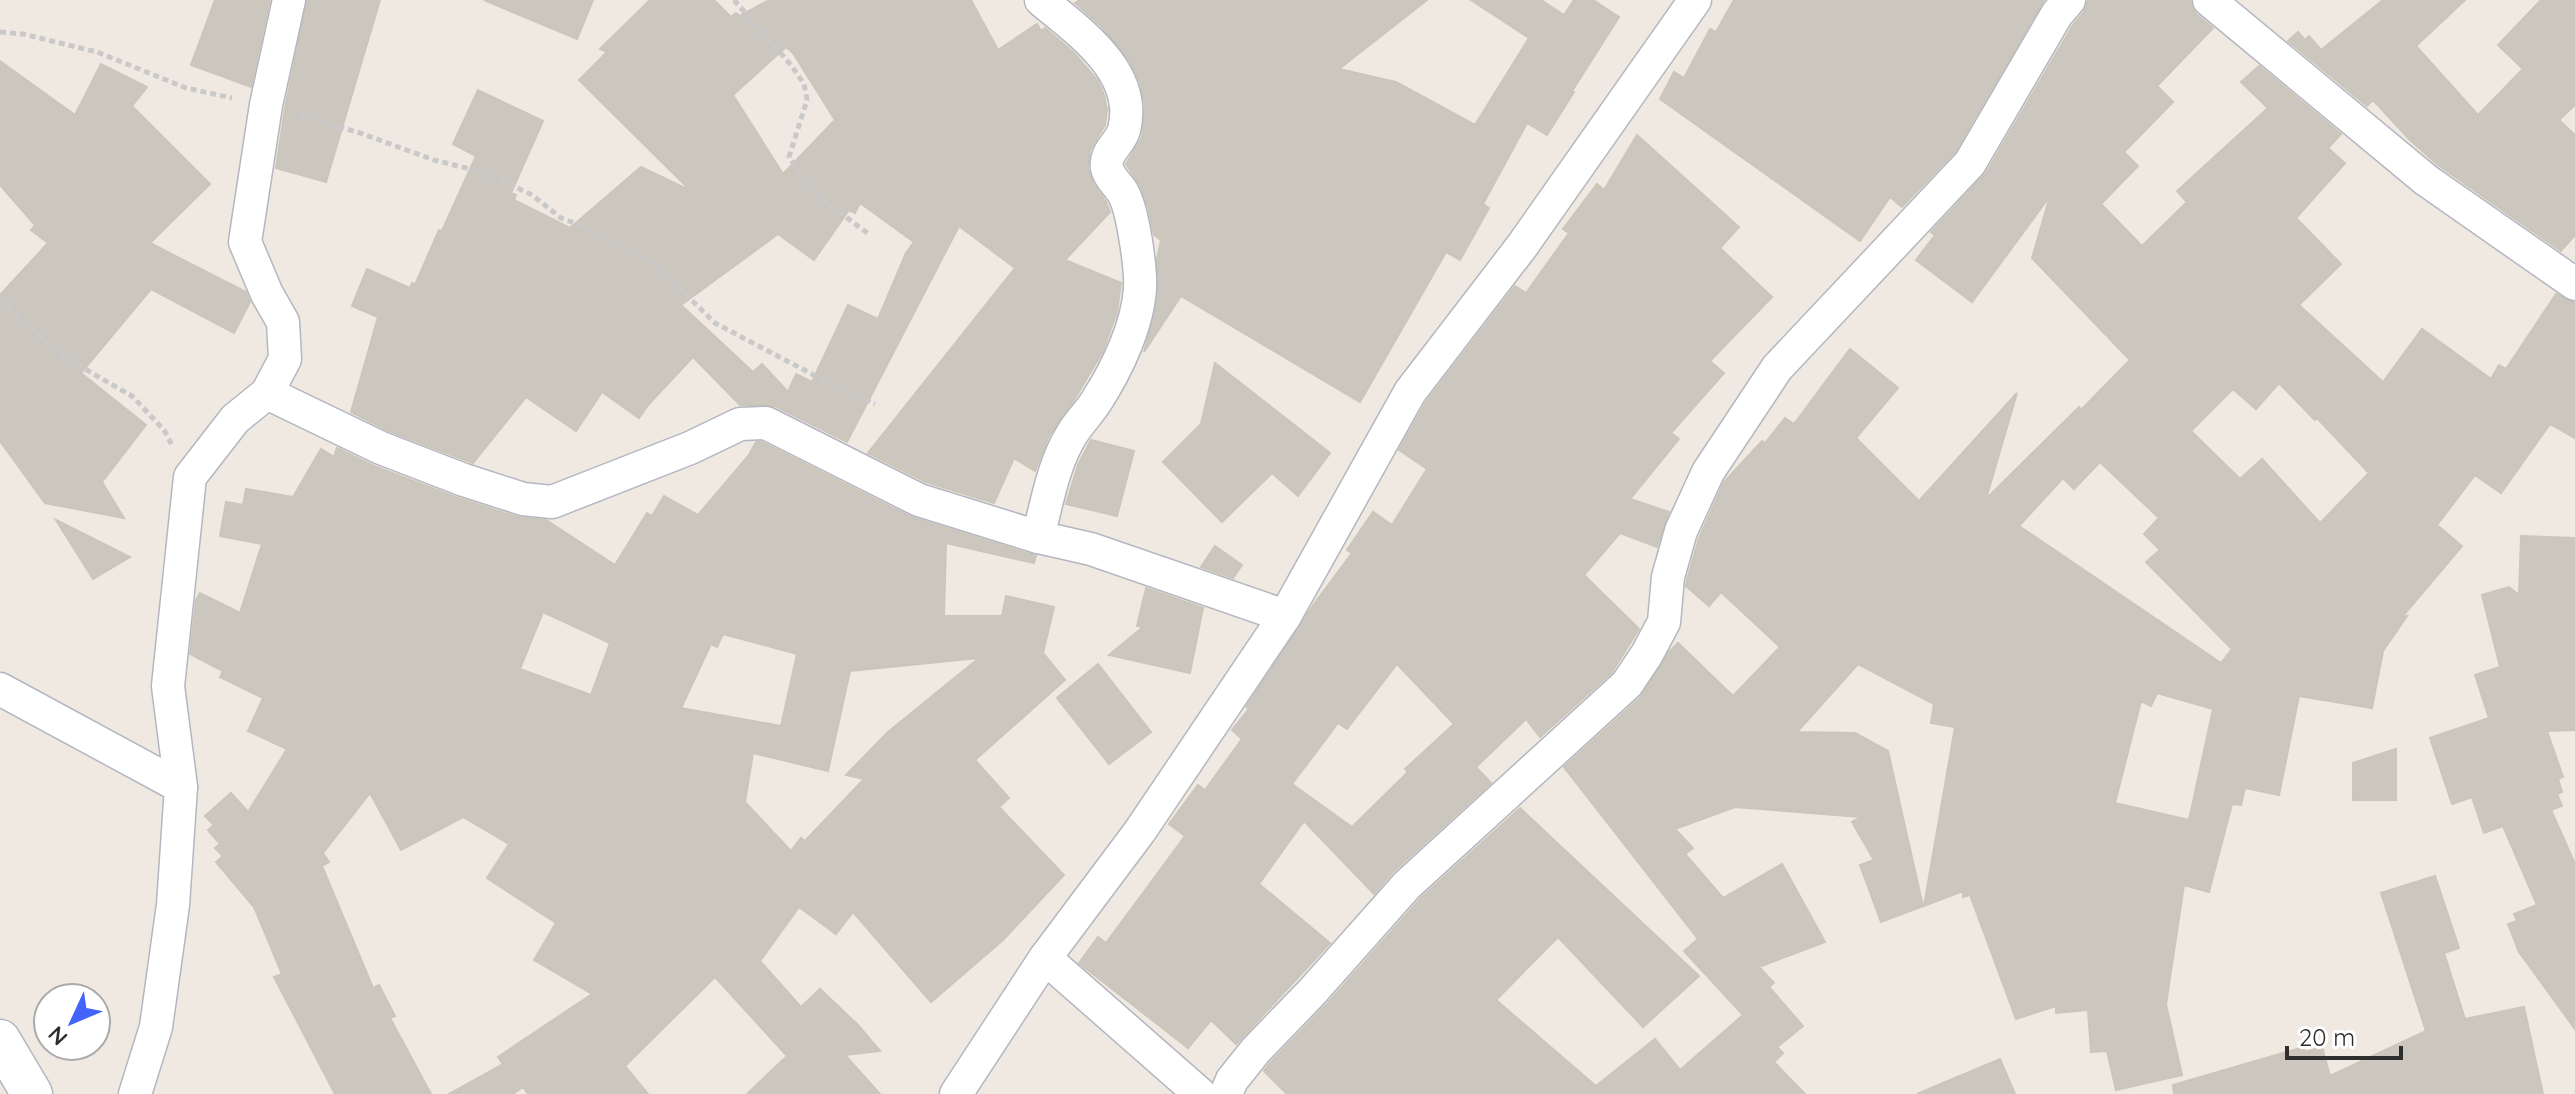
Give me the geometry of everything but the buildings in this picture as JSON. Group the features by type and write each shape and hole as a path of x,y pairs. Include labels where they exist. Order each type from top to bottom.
{"street":[{"path":"135,1094 156,1027 173,905 181,787 168,686 190,477 235,419 267,393 285,359 283,322 267,294 245,242 266,105 289,0"},
{"path":"1038,537 1057,465 1071,435 1098,400 1129,340 1140,287 1133,221 1124,194 1108,171 1107,161 1124,130 1125,102 1115,73 1083,35 1041,0"},
{"path":"956,1094 1045,958 1140,831 1285,616 1410,392 1522,246 1695,0"},
{"path":"1226,1094 1232,1080 1256,1050 1407,885 1627,684 1664,622 1668,577 1678,542 1708,472 1777,368 1970,163 2057,14 2069,0"},
{"path":"2209,0 2426,180 2575,284"},
{"path":"267,393 381,448 464,480 523,499 552,502 690,448 740,424 766,423 919,500 1038,537 1091,549 1285,616"},
{"path":"0,689 181,787"},
{"path":"1045,958 1200,1094"},
{"path":"0,1040 32,1094"}],"path":[{"path":"734,0 791,65 807,91 789,157 815,194 870,235"},
{"path":"0,32 23,34 97,52 186,88 266,105 360,133 434,160 486,173 532,195 561,218 600,233 661,270 715,323 875,404"},
{"path":"0,301 64,357 132,396 164,430 190,477"}]}
